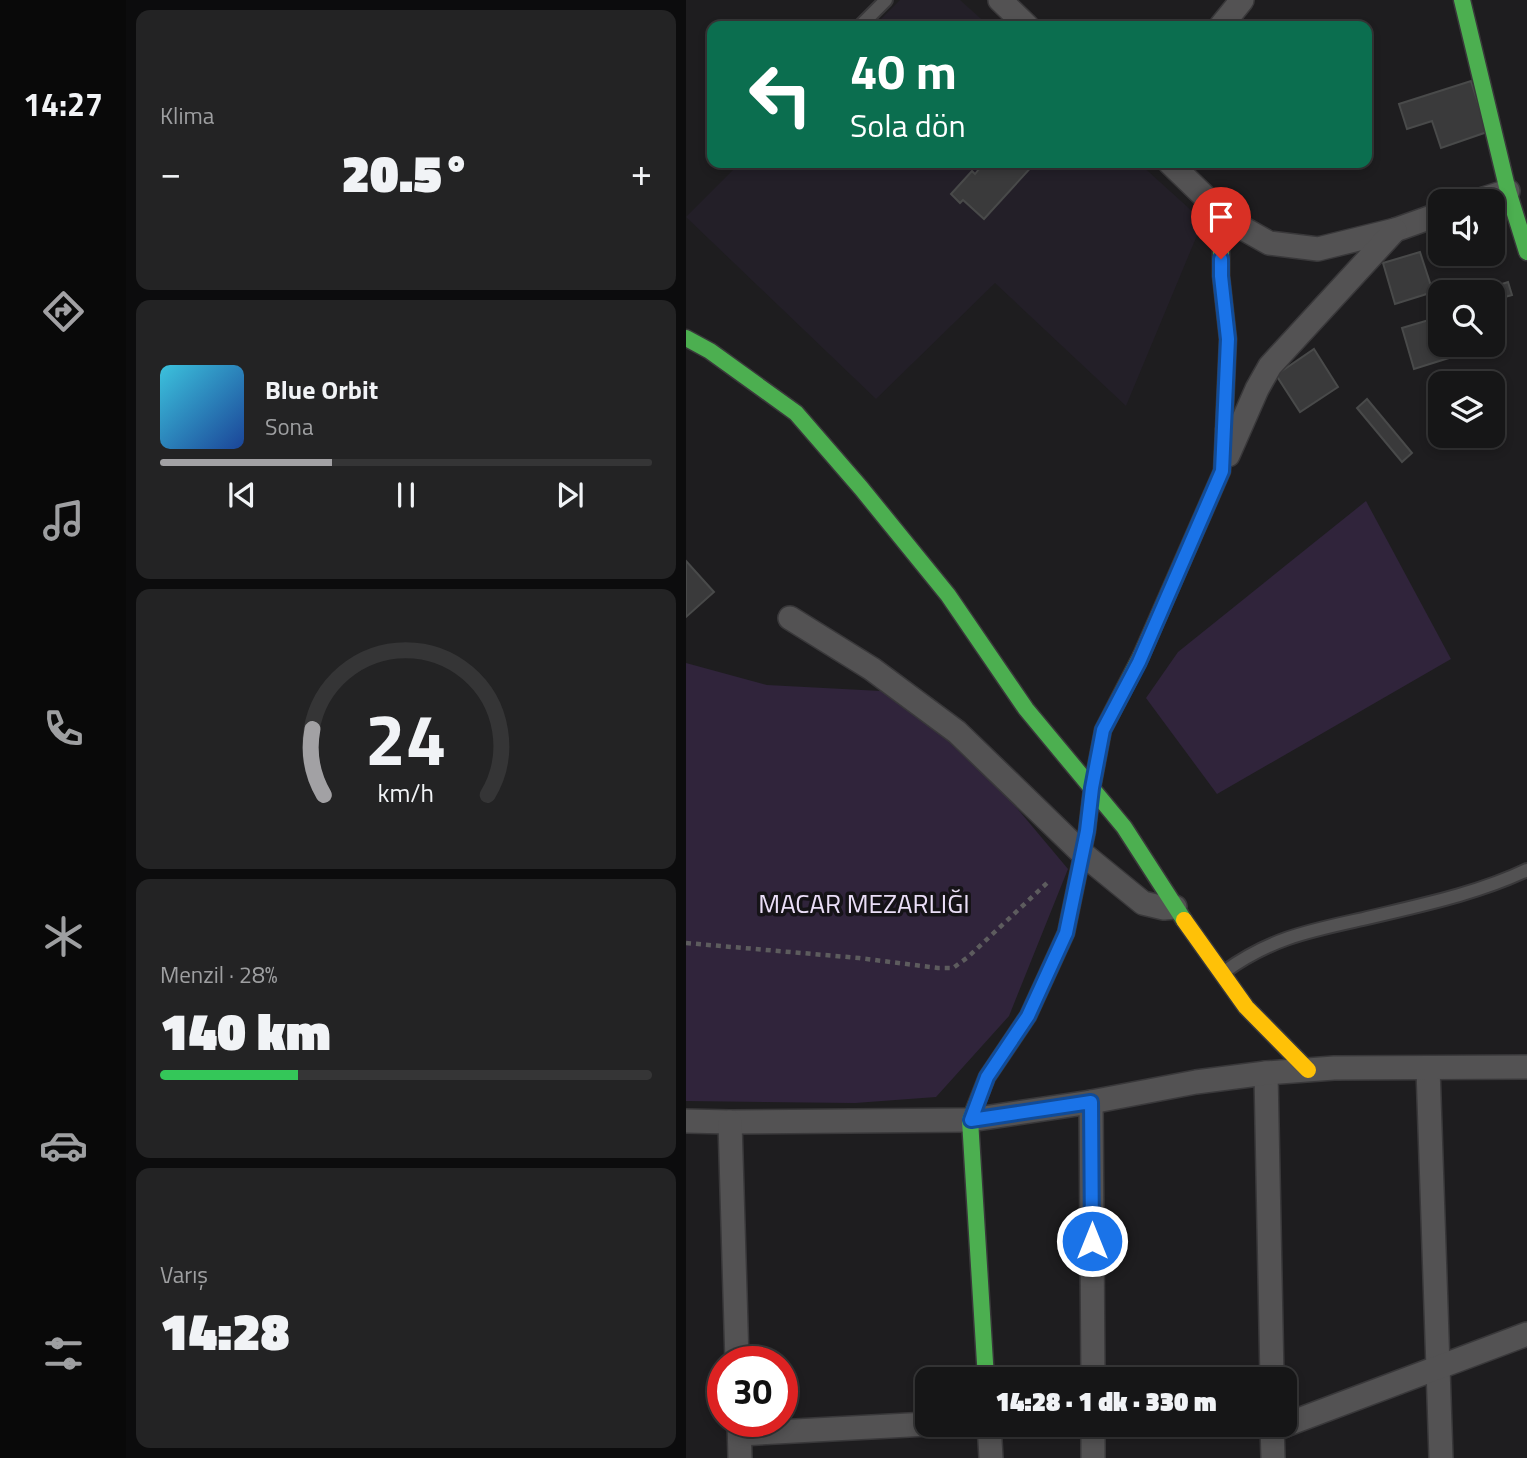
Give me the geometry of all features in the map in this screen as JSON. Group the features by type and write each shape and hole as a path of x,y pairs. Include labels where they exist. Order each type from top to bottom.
{"street":[{"path":"1000,0 1022,21"},
{"path":"1225,21 1242,0"},
{"path":"1462,0 1517,188 1527,251"},
{"path":"1175,168 1230,221 1269,243 1318,249 1395,230 1428,218"},
{"path":"1222,471 1228,339 1221,276 1221,242 1230,221"},
{"path":"985,1367 971,1120 987,1077 1028,1016 1066,933 1083,854 1103,730 1139,662 1257,389 1270,366 1395,230"},
{"path":"686,338 710,351 796,413 861,488 948,595 1026,709 1124,827 1175,907 1246,1007 1308,1070"},
{"path":"790,618 873,669 957,732 1083,854 1143,903 1164,908 1175,907"},
{"path":"686,1121 971,1120 1091,1102 1196,1082 1266,1073 1334,1068 1527,1067"},
{"path":"1428,1069 1441,1458"},
{"path":"1266,1073 1272,1367"},
{"path":"1091,1102 1093,1367"},
{"path":"730,1122 737,1346"},
{"path":"1297,1418 1527,1334"},
{"path":"798,1426 915,1424"},
{"path":"739,1437 740,1458"},
{"path":"990,1437 991,1458"},
{"path":"1093,1437 1093,1458"},
{"path":"1272,1437 1273,1458"}],"lane":[{"path":"865,21 886,0"},
{"path":"1222,974 1241,960 1280,940 1485,886 1527,870"}],"path":[{"path":"686,943 953,968 1051,879"}],"shaded area":[{"path":"900,0 960,0 983,21 879,21"},
{"path":"735,168 1145,168 1203,221 1126,406 995,283 876,399 686,217"}],"green space":[{"path":"1366,501 1451,659 1217,794 1146,698 1178,652"},
{"name":"MACAR MEZARLIĞI","path":"686,663 767,685 881,691 979,763 1068,869 1009,1016 936,1097 855,1103 686,1101"}],"building":[{"path":"1471,81 1487,132 1441,148 1432,121 1407,129 1399,104"},
{"path":"1030,168 984,219 963,200 960,203 951,194 972,171 975,174 979,169"},
{"path":"1420,252 1429,280 1428,294 1395,304 1383,263"},
{"path":"1508,282 1512,295 1505,297 1505,283"},
{"path":"1428,320 1428,357 1452,357 1414,369 1402,328"},
{"path":"1314,349 1338,387 1300,412 1276,375"},
{"path":"1367,399 1412,453 1402,462 1357,408"},
{"path":"686,561 714,592 686,617"}],"traffic: fast":[{"path":"1462,0 1508,191 1527,252"},
{"path":"1224,429 1228,339 1221,276 1221,242 1230,221"},
{"path":"686,338 710,351 796,413 861,488 948,595 1026,709 1124,827 1184,920"},
{"path":"985,1367 970,1120 987,1077 1028,1016 1066,933 1087,831 1103,730 1141,656"}],"traffic: slow":[{"path":"1141,656 1222,471 1224,429"},
{"path":"1184,920 1246,1007 1308,1070"}],"route":[{"path":"1092,1241 1091,1102 971,1120 987,1077 1028,1016 1066,933 1087,831 1103,730 1139,662 1222,471 1228,339 1221,259"}]}
